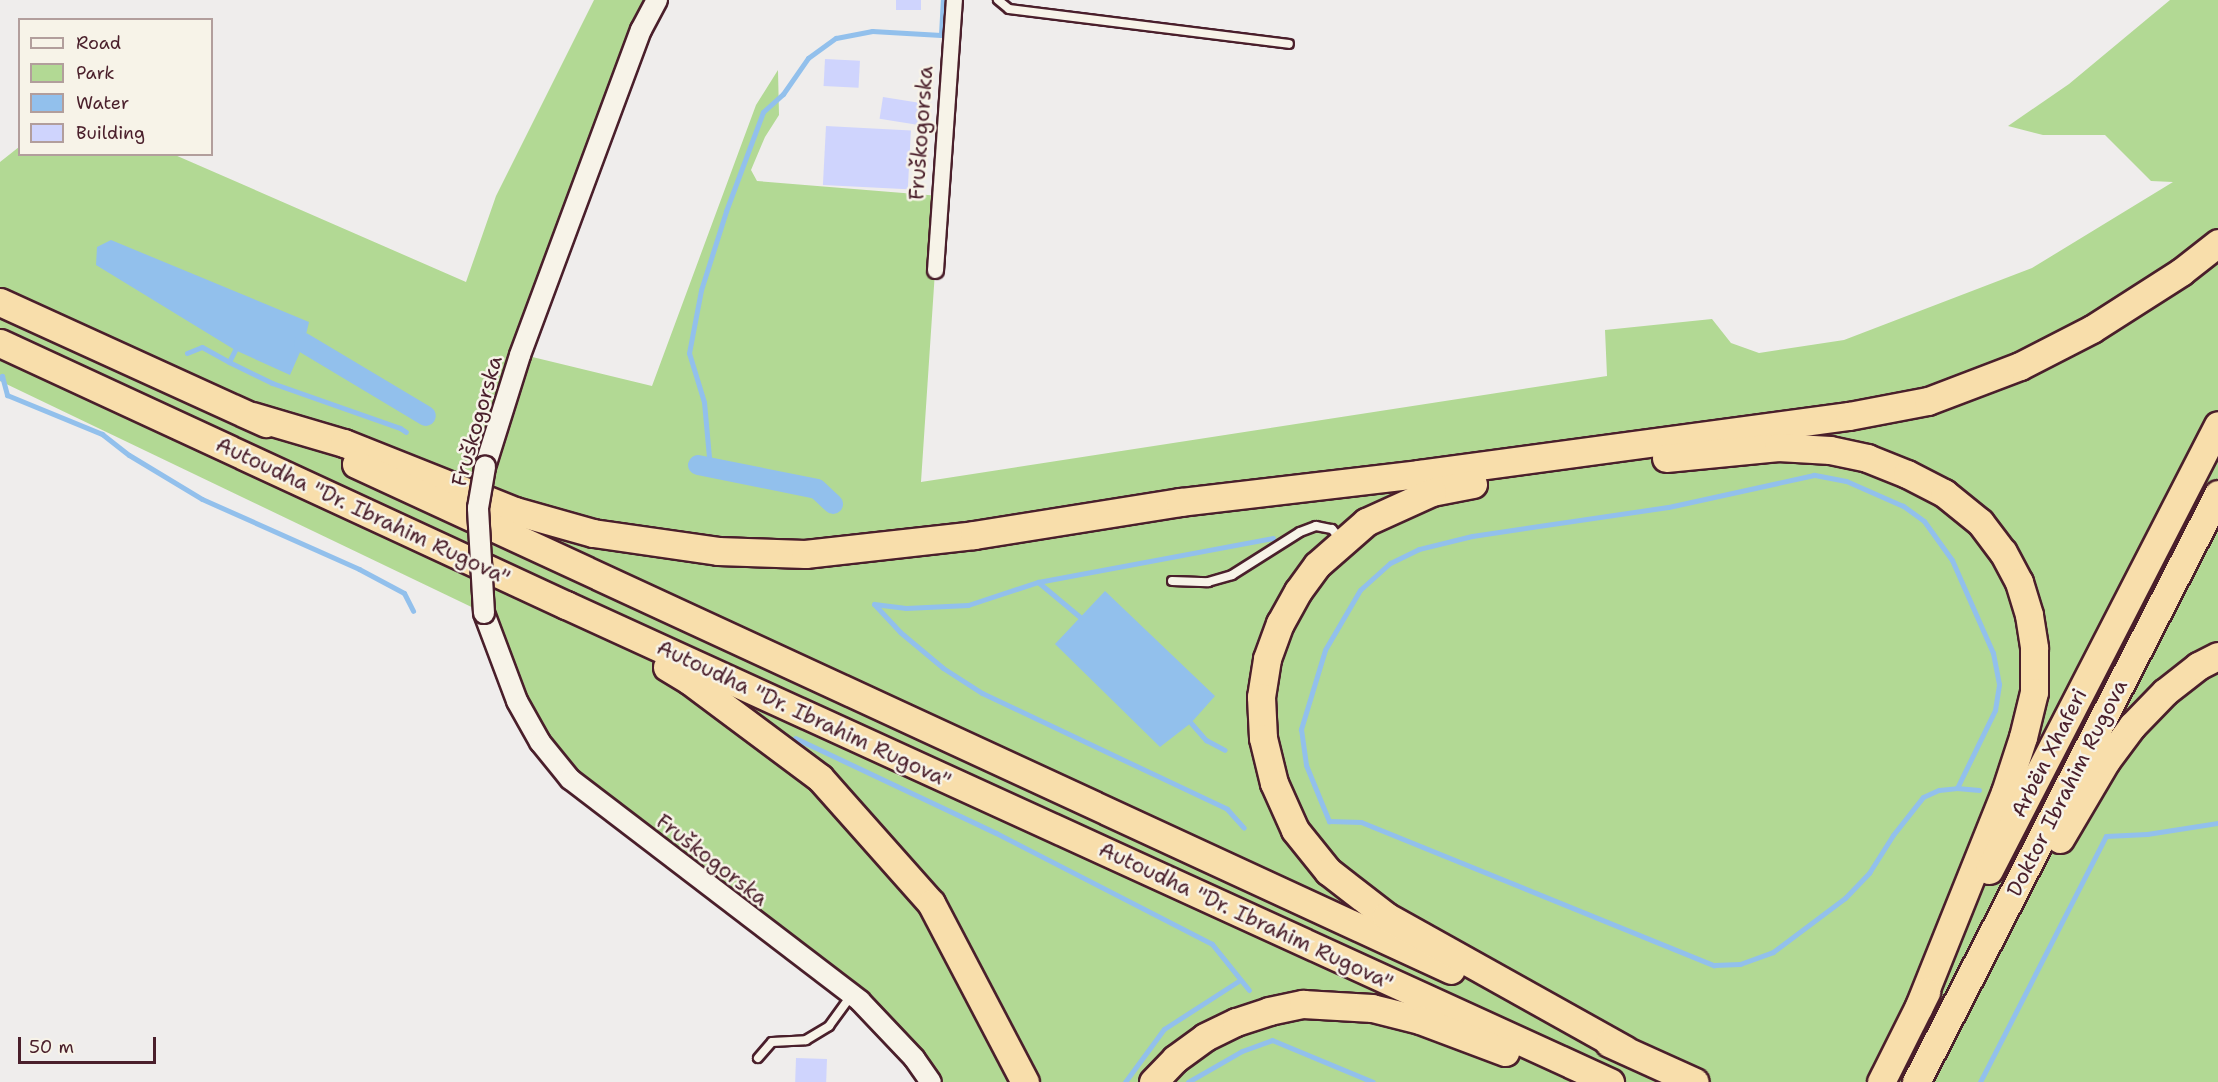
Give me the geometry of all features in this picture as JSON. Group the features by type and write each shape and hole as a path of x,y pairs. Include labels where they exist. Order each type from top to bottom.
{"highway":[{"path":"252,416 344,442 515,511 593,533 718,551 806,554 974,535 1180,502 1419,474 1849,416 1928,401 2020,366 2091,329 2181,272 2218,243"},
{"path":"0,302 1695,1082"},
{"name":"Autoudha \"Dr. Ibrahim Rugova\"","path":"0,343 566,605 1610,1082"},
{"name":"Arbën Xhaferi","path":"1881,1082 2218,425"},
{"path":"1624,1049 1386,916 1328,871 1295,830 1274,783 1263,738 1261,697 1267,659 1280,623 1298,591 1317,565 1342,541 1366,522 1432,492 1619,462 1778,447 1830,450 1867,458 1907,474 1944,494 1980,522 2003,552 2022,593 2034,648 2034,692 2023,737 2004,792 1918,1008"},
{"name":"Doktor Ibrahim Rugova","path":"1916,1082 2218,494"},
{"path":"566,605 690,681 820,778 931,903 1025,1082"},
{"path":"1972,970 2055,848 2106,761 2132,726 2173,685 2198,666 2218,656"},
{"path":"1153,1082 1175,1059 1205,1037 1236,1022 1269,1011 1303,1004 1372,1008 1420,1020 1583,1082"}],"street":[{"name":"Fruškogorska","path":"657,0 641,30 520,354 485,467 478,508 484,613 517,701 540,742 570,779 860,1001 914,1058 931,1082"},
{"name":"Fruškogorska","path":"936,270 954,0"}],"lane":[{"path":"998,0 1009,9 1289,44"},
{"path":"1172,580 1208,582 1232,575 1300,532 1316,526 1332,529 1342,541"},
{"path":"758,1058 772,1042 806,1040 829,1026 851,996"}],"green space":[{"path":"594,0 657,0 520,354 652,386 756,105 778,70 779,115 765,137 751,170 757,181 940,196 921,482 1607,376 1605,330 1712,319 1731,343 1759,353 1844,340 2032,268 2173,182 2151,181 2105,135 2043,135 2008,126 2069,84 2170,0 2218,0 2218,1082 935,1082 919,1053 570,779 517,701 480,555 484,613 0,381 0,162 18,148 18,156 177,156 466,282 496,196"}],"water":[{"path":"111,240 309,322 304,343 290,375 235,350 96,265 97,247"},
{"path":"1105,591 1215,696 1191,723 1160,747 1055,644"}],"building":[{"path":"896,0 921,0 921,10 896,10"},
{"path":"825,59 860,61 859,88 824,86"},
{"path":"883,97 921,103 917,125 880,119"},
{"path":"826,126 911,130 908,189 823,185"},
{"path":"796,1058 827,1059 826,1082 795,1082"}],"waterway":[{"path":"710,468 704,402 689,353 701,290 726,211 763,112 783,94 808,58 836,38 872,31 941,35 943,0"},
{"path":"304,343 426,416"},
{"path":"187,353 202,347 229,362"},
{"path":"235,350 229,362 272,383 406,432"},
{"path":"0,378 2,376 7,395 102,434 129,455 202,499 359,569 404,593 413,611"},
{"path":"698,465 817,489 833,504"},
{"path":"1957,788 1995,710 1999,684 1993,653 1952,560 1924,521 1903,506 1846,481 1814,475 1668,507 1472,536 1419,549 1390,563 1360,590 1325,650 1301,729 1306,765 1329,821 1361,822 1714,965 1740,964 1773,952 1845,898 1869,873 1893,835 1923,797 1939,790 1957,788 1979,790"},
{"path":"1038,582 1273,538"},
{"path":"874,604 906,608 968,605 1038,582 1080,617"},
{"path":"874,604 900,632 943,668 982,693 1227,809 1244,828"},
{"path":"1191,723 1206,740 1225,750"},
{"path":"795,738 996,833 1212,944 1249,990"},
{"path":"1980,1082 2106,836 2147,834 2218,823"},
{"path":"1125,1082 1164,1029 1240,980"},
{"path":"1188,1082 1242,1051 1272,1040 1373,1082"}]}
